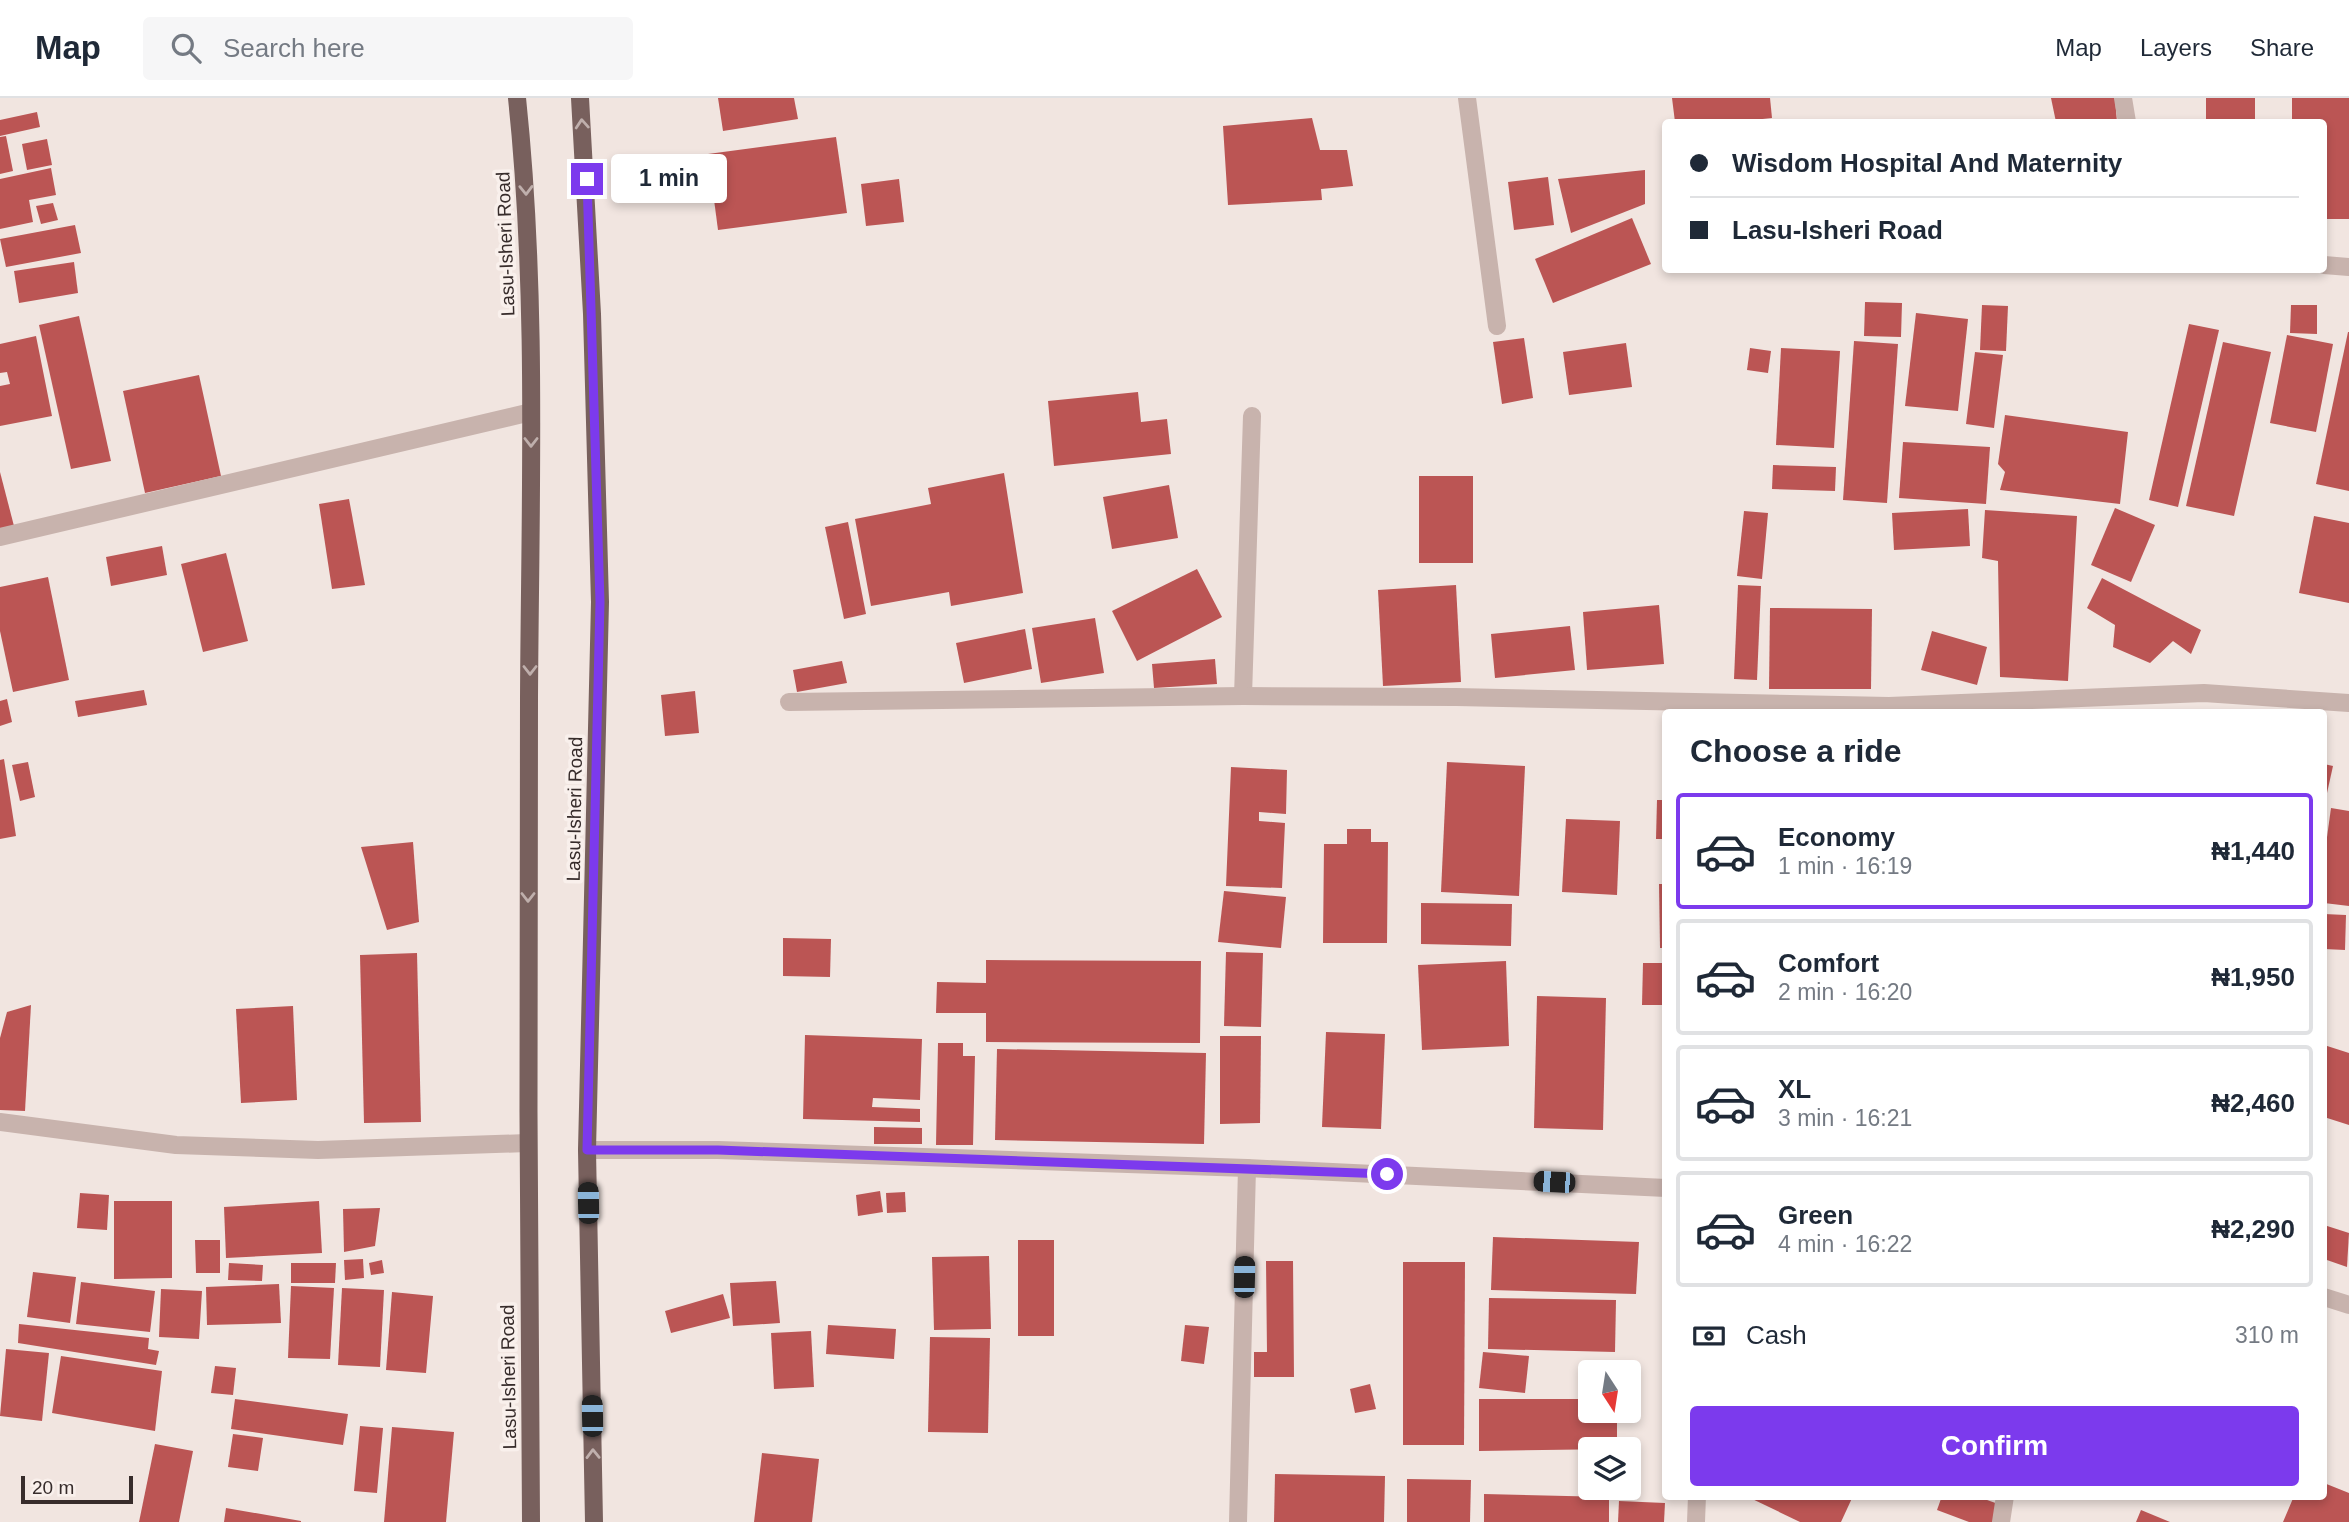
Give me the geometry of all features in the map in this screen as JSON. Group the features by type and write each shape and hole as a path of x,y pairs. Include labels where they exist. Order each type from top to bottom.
{"main road":[{"name":"Lasu-Isheri Road","path":"517,98 526,179 531,412 527,1143 531,1522"},
{"name":"Lasu-Isheri Road","path":"580,98 592,300 600,602 587,1150 594,1522"}],"street":[{"path":"1467,98 1497,326"},
{"path":"2123,98 2126,119"},
{"path":"2327,265 2349,267"},
{"path":"0,537 531,412"},
{"path":"1243,696 1252,416"},
{"path":"789,702 1243,696 1456,697 1888,709 2204,693 2349,703"},
{"path":"1,1126 189,1146 317,1150 527,1143"},
{"path":"587,1150 718,1150 1247,1168 1662,1188"},
{"path":"1237,1522 1247,1168"},
{"path":"2327,1298 2349,1305"},
{"path":"1696,1522 1697,1500"},
{"path":"2001,1522 2004,1500"}],"building":[{"path":"718,98 794,98 798,119 723,131"},
{"path":"1672,98 1770,98 1772,118 1675,119"},
{"path":"2051,98 2115,98 2117,119 2055,119"},
{"path":"2206,98 2255,98 2255,119 2206,119"},
{"path":"2292,98 2349,98 2349,219 2327,219 2327,119 2292,119"},
{"path":"37,112 40,127 0,136 0,120"},
{"path":"1312,118 1320,150 1347,150 1353,186 1321,189 1322,200 1228,205 1223,126"},
{"path":"6,136 13,171 0,174 0,137"},
{"path":"836,137 847,213 718,230 708,154"},
{"path":"47,139 52,165 27,170 22,144"},
{"path":"51,168 56,195 29,200 33,222 0,229 0,179"},
{"path":"1645,170 1645,204 1571,233 1558,179"},
{"path":"1548,177 1554,225 1514,230 1508,182"},
{"path":"899,179 904,222 866,226 861,184"},
{"path":"53,203 58,220 41,224 36,206"},
{"path":"1632,218 1651,264 1553,303 1535,259"},
{"path":"75,225 81,253 6,267 0,239"},
{"path":"74,262 78,293 19,303 14,271"},
{"path":"1865,302 1902,303 1901,337 1864,336"},
{"path":"1982,305 2008,306 2006,351 1980,350"},
{"path":"2291,305 2317,305 2317,334 2290,333"},
{"path":"1916,313 1968,319 1958,411 1905,406"},
{"path":"79,316 111,461 71,469 39,325"},
{"path":"2189,324 2219,330 2178,507 2149,500"},
{"path":"2349,332 2349,491 2316,484"},
{"path":"2287,335 2333,344 2316,432 2270,423"},
{"path":"36,336 52,416 0,426 0,386 10,384 7,372 0,373 0,344"},
{"path":"1524,338 1533,398 1502,404 1493,342"},
{"path":"1854,341 1898,344 1887,503 1843,500"},
{"path":"2223,342 2271,352 2234,516 2186,506"},
{"path":"1626,343 1632,387 1569,395 1563,352"},
{"path":"1750,348 1771,351 1768,373 1747,370"},
{"path":"1781,348 1840,351 1834,448 1776,445"},
{"path":"1975,352 2003,355 1994,428 1966,424"},
{"path":"199,375 221,476 145,493 123,391"},
{"path":"1138,392 1141,422 1167,419 1171,454 1054,466 1048,401"},
{"path":"2005,415 2128,432 2120,504 2000,490 2005,472 1998,464"},
{"path":"1903,442 1990,447 1986,504 1899,498"},
{"path":"1773,465 1836,467 1835,491 1772,489"},
{"path":"0,472 14,526 0,530"},
{"path":"1004,473 1023,593 951,606 949,592 871,606 855,519 931,504 928,488"},
{"path":"1419,476 1473,476 1473,563 1419,563"},
{"path":"1169,485 1178,538 1112,549 1103,497"},
{"path":"349,499 365,585 332,589 319,504"},
{"path":"2115,508 2155,525 2131,582 2091,565"},
{"path":"1968,509 1970,546 1894,550 1892,513"},
{"path":"1985,510 2077,516 2068,681 2000,677 1998,561 1982,558"},
{"path":"1744,511 1768,513 1762,579 1737,576"},
{"path":"2314,516 2349,523 2349,603 2299,593"},
{"path":"848,522 866,614 844,619 825,527"},
{"path":"162,546 167,575 111,586 106,557"},
{"path":"226,553 248,641 203,652 181,564"},
{"path":"1197,569 1222,617 1137,661 1112,611"},
{"path":"48,577 69,680 13,692 0,631 0,587"},
{"path":"2102,578 2201,630 2191,654 2173,641 2150,663 2113,647 2115,625 2087,608"},
{"path":"1456,585 1461,682 1383,686 1378,590"},
{"path":"1738,585 1761,586 1757,680 1734,679"},
{"path":"1659,605 1664,664 1587,670 1583,612"},
{"path":"1770,608 1872,609 1871,689 1769,689"},
{"path":"1095,618 1104,673 1041,683 1032,628"},
{"path":"1570,626 1575,670 1495,678 1491,634"},
{"path":"1025,629 1032,669 964,683 956,643"},
{"path":"1932,631 1987,647 1977,685 1921,670"},
{"path":"1215,659 1217,684 1154,688 1152,664"},
{"path":"842,661 847,683 797,692 793,670"},
{"path":"144,690 147,705 78,717 75,701"},
{"path":"695,691 699,733 665,736 661,695"},
{"path":"7,699 12,722 0,726 0,701"},
{"path":"4,759 16,836 0,839 0,760"},
{"path":"28,762 35,797 20,801 12,765"},
{"path":"1447,762 1525,766 1519,896 1441,892"},
{"path":"2327,765 2333,766 2327,793"},
{"path":"1231,767 1287,770 1286,814 1259,812 1259,821 1285,823 1282,888 1226,886"},
{"path":"1657,800 1662,800 1662,839 1656,839"},
{"path":"2331,808 2349,811 2349,906 2327,903 2327,837"},
{"path":"1566,819 1620,821 1617,895 1562,892"},
{"path":"1347,829 1371,829 1371,842 1388,842 1387,943 1323,943 1324,844 1347,844"},
{"path":"413,842 419,922 387,930 361,847"},
{"path":"1659,884 1662,884 1662,948"},
{"path":"1224,891 1286,897 1281,948 1218,942"},
{"path":"1421,903 1512,904 1511,946 1421,944"},
{"path":"2327,914 2346,915 2345,950 2327,949"},
{"path":"783,938 831,939 830,977 783,976"},
{"path":"1226,952 1263,953 1261,1027 1224,1026"},
{"path":"417,953 421,1122 364,1123 360,955"},
{"path":"986,960 1201,961 1200,1043 986,1042 986,1013 936,1013 937,982 986,983"},
{"path":"1506,961 1509,1046 1422,1050 1418,965"},
{"path":"1643,963 1662,963 1662,1005 1642,1005"},
{"path":"1537,996 1606,998 1603,1130 1534,1128"},
{"path":"31,1005 25,1111 0,1110 0,1038 7,1012"},
{"path":"293,1006 297,1100 241,1103 236,1009"},
{"path":"1326,1032 1385,1034 1381,1129 1322,1127"},
{"path":"805,1035 922,1039 920,1100 873,1098 872,1107 920,1109 920,1122 803,1119"},
{"path":"1220,1036 1261,1036 1260,1123 1220,1124"},
{"path":"938,1043 963,1043 963,1056 975,1056 973,1145 936,1145"},
{"path":"2327,1046 2349,1053 2349,1125 2327,1118"},
{"path":"997,1049 1206,1053 1204,1144 995,1140"},
{"path":"874,1127 922,1128 922,1144 874,1144"},
{"path":"880,1191 883,1212 858,1216 856,1195"},
{"path":"905,1192 906,1212 887,1213 886,1193"},
{"path":"80,1193 109,1195 107,1230 77,1228"},
{"path":"114,1201 172,1201 172,1278 114,1279"},
{"path":"319,1201 322,1253 226,1258 224,1207"},
{"path":"380,1208 375,1246 344,1252 343,1209"},
{"path":"2327,1226 2349,1233 2347,1267 2327,1260"},
{"path":"1493,1237 1639,1242 1636,1294 1491,1290"},
{"path":"195,1240 220,1240 220,1273 196,1273"},
{"path":"1018,1240 1054,1240 1054,1336 1018,1336"},
{"path":"989,1256 991,1329 934,1330 932,1257"},
{"path":"363,1259 364,1278 345,1280 344,1260"},
{"path":"382,1260 384,1273 371,1275 369,1263"},
{"path":"1266,1261 1293,1261 1294,1377 1254,1377 1254,1352 1267,1352"},
{"path":"1403,1262 1465,1262 1464,1445 1403,1445"},
{"path":"229,1263 263,1265 262,1281 228,1280"},
{"path":"291,1263 336,1263 335,1283 291,1283"},
{"path":"33,1272 76,1277 70,1323 27,1317"},
{"path":"776,1281 780,1323 733,1326 730,1283"},
{"path":"81,1282 155,1291 150,1332 76,1324"},
{"path":"279,1284 281,1323 207,1325 206,1287"},
{"path":"291,1286 334,1288 330,1359 288,1358"},
{"path":"342,1288 384,1290 380,1367 338,1365"},
{"path":"161,1289 202,1291 199,1339 159,1337"},
{"path":"392,1292 433,1296 426,1373 386,1370"},
{"path":"723,1294 730,1318 671,1333 665,1311"},
{"path":"1489,1298 1616,1300 1615,1352 1488,1349"},
{"path":"19,1324 149,1338 148,1349 159,1351 156,1365 18,1343"},
{"path":"828,1325 896,1329 894,1359 826,1354"},
{"path":"1185,1325 1209,1327 1204,1364 1181,1361"},
{"path":"811,1331 814,1387 774,1389 771,1333"},
{"path":"930,1337 990,1338 988,1433 928,1432"},
{"path":"6,1349 49,1353 42,1421 0,1416"},
{"path":"1483,1352 1529,1356 1525,1393 1479,1388"},
{"path":"61,1356 162,1371 155,1431 52,1413"},
{"path":"215,1366 236,1368 233,1395 211,1393"},
{"path":"1370,1384 1376,1409 1355,1413 1350,1389"},
{"path":"235,1399 348,1414 343,1445 231,1429"},
{"path":"1479,1399 1578,1399 1578,1423 1617,1423 1617,1437 1578,1437 1578,1450 1479,1451"},
{"path":"360,1426 383,1428 377,1493 354,1491"},
{"path":"392,1427 454,1432 446,1522 384,1522"},
{"path":"233,1434 263,1438 258,1471 228,1467"},
{"path":"155,1444 193,1451 179,1522 139,1522"},
{"path":"762,1453 819,1459 812,1522 754,1522"},
{"path":"1275,1474 1385,1476 1384,1522 1274,1522"},
{"path":"1407,1479 1471,1480 1470,1522 1407,1522"},
{"path":"2327,1484 2349,1493 2349,1522 2283,1522 2292,1500 2327,1500"},
{"path":"1484,1494 1578,1496 1578,1500 1609,1500 1609,1522 1484,1522"},
{"path":"1754,1500 1851,1500 1841,1522 1800,1522"},
{"path":"1941,1500 1987,1500 2001,1505 1995,1522 1969,1522 1937,1510"},
{"path":"1619,1501 1665,1503 1664,1522 1618,1522"},
{"path":"226,1508 301,1521 301,1522 224,1522"},
{"path":"2141,1510 2170,1522 2136,1522"}],"route":[{"path":"587,179 600,602 587,1150 718,1150 1387,1174"}]}
